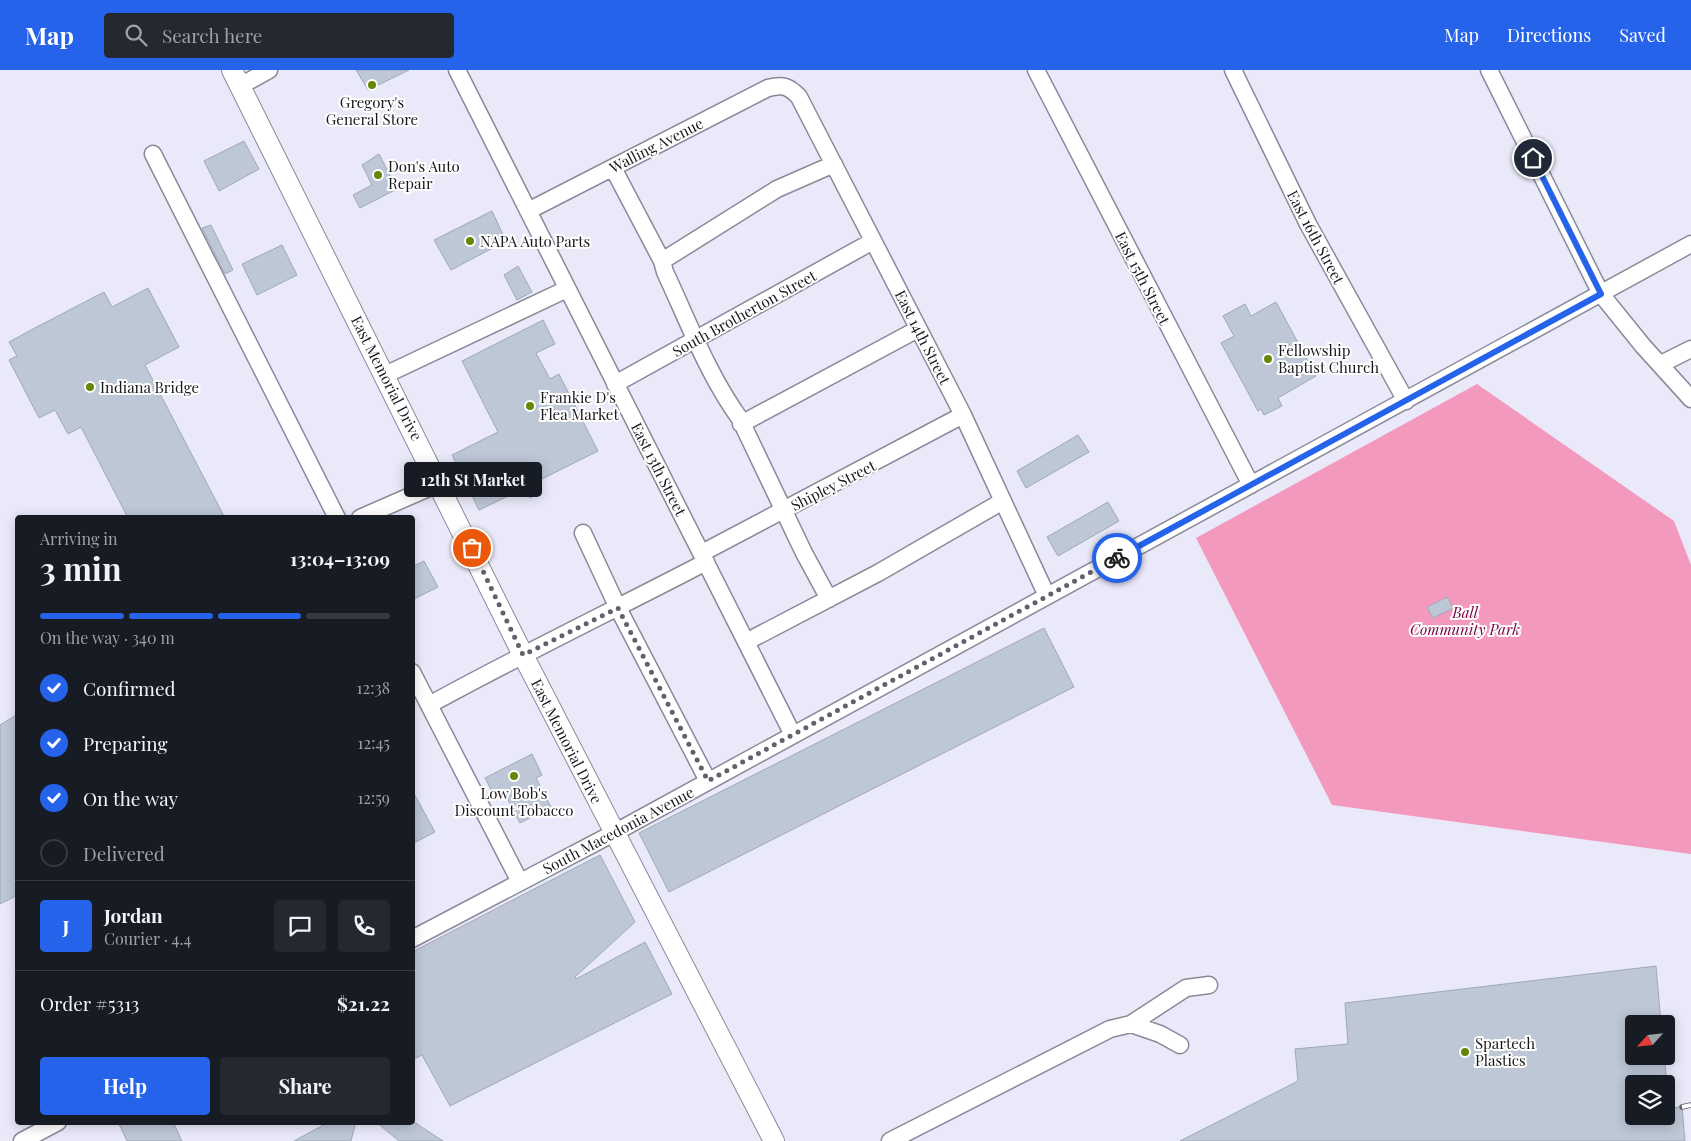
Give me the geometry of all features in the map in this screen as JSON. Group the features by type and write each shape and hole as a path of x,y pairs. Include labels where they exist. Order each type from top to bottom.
{"main road":[{"name":"East Memorial Drive","path":"236,78 440,483 523,655 774,1141"}],"street":[{"path":"236,78 269,70"},
{"name":"East 13th Street","path":"456,70 793,735"},
{"name":"East 15th Street","path":"1036,70 1251,485"},
{"name":"East 16th Street","path":"1233,70 1308,224 1406,401"},
{"path":"1489,70 1601,294 1642,346 1661,364 1691,399"},
{"name":"Walling Avenue","path":"528,212 768,88 786,86"},
{"name":"East 14th Street","path":"786,86 799,97 963,416 1047,596"},
{"path":"153,154 335,515"},
{"path":"662,261 777,189 834,164"},
{"path":"613,168 662,261 665,272 696,339 829,599"},
{"name":"South Brotherton Street","path":"615,384 873,241"},
{"name":"South Macedonia Avenue","path":"415,937 793,735 1691,244"},
{"path":"385,374 567,289"},
{"path":"741,424 918,329"},
{"path":"1661,364 1691,349"},
{"name":"Shipley Street","path":"429,705 523,655 618,608 783,511 963,416"},
{"path":"367,515 440,483"},
{"path":"746,642 829,599 1003,501"},
{"path":"583,533 618,608 708,781"},
{"path":"415,678 520,882"},
{"path":"890,1141 1110,1029 1131,1024 1186,988 1209,985"},
{"path":"1131,1024 1160,1034 1180,1045"},
{"path":"22,1141 52,1125"}],"green space":[{"name":"Ball Community Park","path":"1477,384 1674,521 1691,565 1691,854 1332,805 1196,538"}],"building":[{"name":"Gregory's General Store","path":"356,70 409,70 368,90"},
{"path":"244,141 259,169 219,191 204,161"},
{"name":"Don's Auto Repair","path":"379,154 397,189 360,208 353,195 372,185 362,165"},
{"name":"NAPA Auto Parts","path":"492,211 506,241 451,270 434,240"},
{"path":"211,225 233,270 225,274 202,228"},
{"path":"282,245 297,275 257,295 242,264"},
{"path":"518,266 532,292 517,300 504,275"},
{"name":"Indiana Bridge","path":"148,288 179,347 145,365 223,515 126,515 81,427 68,434 55,410 39,418 9,360 17,356 9,342 104,292 112,307"},
{"name":"Fellowship Baptist Church","path":"1276,302 1316,376 1278,398 1282,406 1264,415 1261,409 1258,411 1221,343 1234,336 1223,316 1245,304 1251,316"},
{"name":"Frankie D's Flea Market","path":"543,320 555,344 536,353 550,379 559,374 598,451 536,482 541,492 530,498 525,488 479,510 452,455 498,432 462,361"},
{"path":"1078,435 1089,452 1026,488 1017,471"},
{"path":"1108,502 1119,521 1058,556 1047,537"},
{"path":"424,561 438,587 415,598 415,566"},
{"path":"1447,597 1453,608 1433,618 1427,607"},
{"path":"1044,628 1074,687 669,892 639,833"},
{"path":"15,716 15,896 0,904 0,725"},
{"path":"532,754 542,775 536,778 551,807 520,823 505,794 496,799 485,778"},
{"path":"415,795 435,832 415,842"},
{"path":"600,855 635,922 575,977 576,979 645,942 672,994 450,1106 422,1055 415,1058 415,950"},
{"name":"Spartech Plastics","path":"1656,966 1660,1015 1625,1015 1625,1065 1665,1065 1666,1075 1625,1075 1625,1125 1675,1125 1675,1107 1682,1107 1685,1141 1180,1141 1298,1081 1295,1049 1348,1044 1345,1003"},
{"path":"415,1123 443,1141 399,1141 380,1125 415,1125"},
{"path":"119,1125 174,1125 182,1141 127,1141"},
{"path":"323,1125 355,1125 351,1141 294,1141"}],"railway":[{"path":"1682,1107 1691,1105"}],"way so far":[{"path":"472,548 523,655 618,608 708,781 1117,558"}],"place":[{"name":"Gregory's General Store","path":"372,85"},
{"name":"Don's Auto Repair","path":"378,175"},
{"name":"NAPA Auto Parts","path":"470,241"},
{"name":"Fellowship Baptist Church","path":"1268,359"},
{"name":"Indiana Bridge","path":"90,387"},
{"name":"Frankie D's Flea Market","path":"530,406"},
{"name":"12th St Market","path":"472,548"},
{"name":"Low Bob's Discount Tobacco","path":"514,776"},
{"name":"Spartech Plastics","path":"1465,1052"}],"route":[{"path":"1117,558 1601,294 1533,158"}]}
